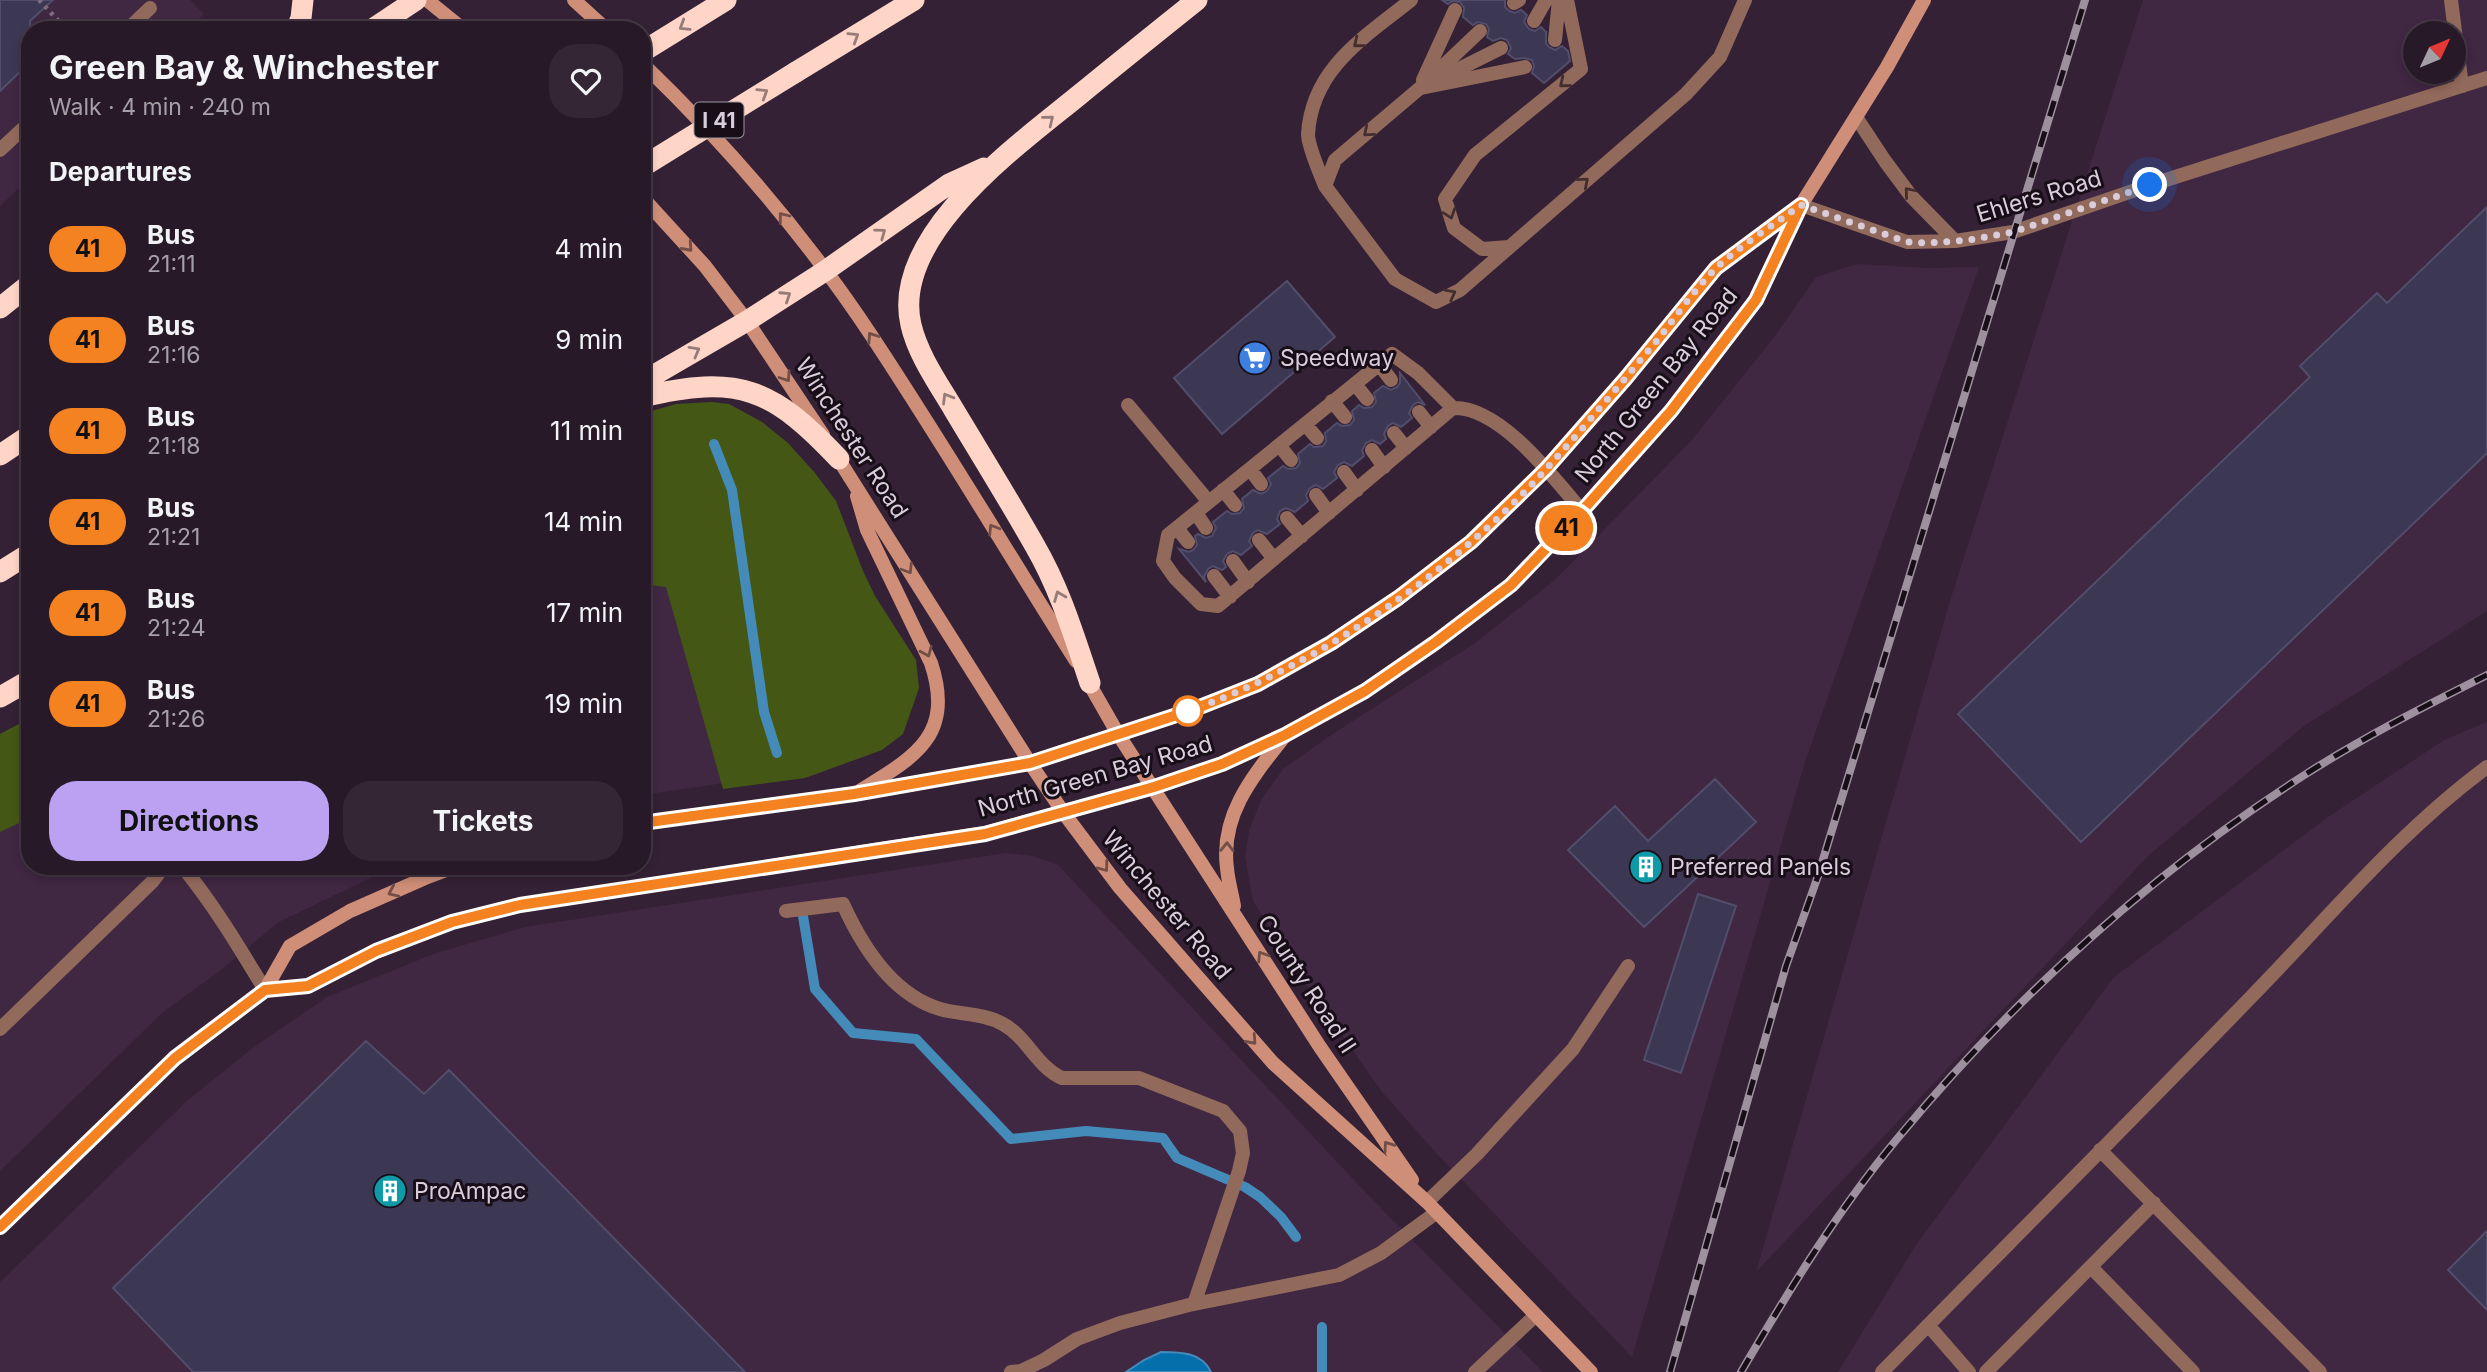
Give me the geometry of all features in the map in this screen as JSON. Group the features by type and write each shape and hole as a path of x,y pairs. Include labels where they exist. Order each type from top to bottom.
{"highway":[{"path":"300,21 303,0"},
{"path":"384,21 416,0"},
{"path":"651,46 726,0"},
{"name":"I 41","path":"651,161 914,0"},
{"path":"1090,683 1051,574 920,350 911,324 909,291 924,251 949,214 996,163 1197,0"},
{"path":"651,377 747,321 825,271 949,184 996,163"},
{"path":"0,308 21,291"},
{"path":"651,395 712,386 753,393 774,402 801,421 839,459"},
{"path":"0,455 21,441"},
{"path":"0,572 21,559"},
{"path":"0,697 21,685"}],"main road":[{"path":"427,0 453,21"},
{"path":"574,0 597,21"},
{"name":"North Green Bay Road","path":"265,990 308,986 376,951 452,922 520,905 985,834 1154,787 1222,764 1285,735 1365,691 1511,585 1582,511 1671,411 1756,300 1801,205 1924,0"},
{"path":"651,72 744,169 825,271 872,336 1090,683 1118,734 1154,787"},
{"name":"North Green Bay Road","path":"651,822 854,794 1030,763 1192,710 1258,684 1331,643 1398,598 1471,542 1546,469 1626,378 1716,268 1801,205"},
{"name":"Winchester Road","path":"651,207 705,266 747,321 839,459 1030,763 1128,898 1273,1063 1432,1207 1591,1372"},
{"path":"851,478 867,530 931,663 939,704 928,738 917,752 903,764 854,794"},
{"path":"1236,914 1226,867 1227,834 1235,807 1285,735"},
{"name":"County Road II","path":"1154,787 1320,1047 1432,1207"},
{"path":"0,1227 175,1058 265,990 290,946 350,911 431,875"}],"street":[{"path":"1411,0 1346,52 1317,90 1308,136 1325,186 1395,279 1436,302 1460,290 1686,94 1720,57 1745,0"},
{"path":"1534,21 1546,0"},
{"path":"1555,40 1559,0"},
{"path":"1509,247 1482,249 1454,228 1445,199 1475,155 1581,69 1567,0"},
{"path":"2451,0 2462,86"},
{"path":"137,21 150,8"},
{"path":"1420,88 1455,10"},
{"path":"1325,186 1335,160 1420,88 1480,31"},
{"path":"1420,88 1501,48"},
{"path":"1420,88 1525,67"},
{"name":"Ehlers Road","path":"1801,205 1907,242 1955,241 2013,232 2150,185 2487,78"},
{"path":"1856,117 1912,196 1955,241"},
{"path":"0,150 21,130"},
{"path":"1453,408 1418,373 1392,354 1168,535 1163,561 1175,578 1201,604 1219,606 1453,408 1466,408 1501,426 1546,469 1582,511"},
{"path":"1379,364 1391,380"},
{"path":"1355,384 1367,399"},
{"path":"1332,401 1345,417"},
{"path":"1128,405 1209,502"},
{"path":"1419,412 1431,427"},
{"path":"1306,424 1317,438"},
{"path":"1394,433 1406,448"},
{"path":"1279,445 1291,460"},
{"path":"1372,450 1384,467"},
{"path":"1250,469 1261,484"},
{"path":"1344,472 1357,489"},
{"path":"1223,490 1235,505"},
{"path":"1316,495 1329,513"},
{"path":"1196,513 1206,528"},
{"path":"1287,518 1302,536"},
{"path":"1177,528 1188,542"},
{"path":"1259,540 1275,559"},
{"path":"1233,561 1248,582"},
{"path":"1214,576 1230,597"},
{"path":"1882,1372 2252,996 2389,852 2449,795 2487,767"},
{"path":"0,1029 157,875"},
{"path":"190,875 231,932 265,990"},
{"path":"786,911 843,904 864,946 905,990 940,1009 978,1014 1004,1024 1023,1039 1051,1073 1062,1077 1139,1078 1223,1111 1240,1131 1243,1153 1194,1304"},
{"path":"1011,1372 1021,1371 1044,1360 1094,1331 1194,1304 1339,1275 1381,1253 1432,1207 1573,1049 1628,967"},
{"path":"2101,1150 2320,1372"},
{"path":"1986,1372 2154,1203"},
{"path":"2091,1267 2193,1372"},
{"path":"1475,1372 1535,1316"},
{"path":"1928,1325 1969,1372"}],"path":[{"path":"39,0 59,21"}],"shaded area":[{"path":"0,0 190,0 204,14 197,21 21,21 21,186 0,206"},
{"path":"2143,0 2487,0 2487,611 2304,726 2149,855 1756,1272 1950,601"},
{"path":"1857,264 1929,268 1979,267 1805,762 1632,1357 1438,1155 1382,1092 1306,984 1253,901 1245,857 1249,831 1261,800 1283,769 1334,733 1475,643 1556,579 1691,441 1775,336 1816,277"},
{"path":"651,520 759,778 651,794"},
{"path":"2487,722 2487,1372 1838,1372 1916,1245 2114,977 2328,817 2444,740"},
{"path":"21,818 21,875 376,875 279,922 217,973 162,1013 0,1171 0,828"},
{"path":"1006,853 1033,856 1058,865 1370,1197 1543,1372 0,1372 0,1282 188,1100 254,1047 327,997 436,953 525,927"}],"green space":[{"path":"676,404 729,404 762,422 788,443 836,501 875,596 916,660 919,688 903,734 882,750 805,778 723,789 666,587 651,585 651,411"},
{"path":"21,723 21,822 0,832 0,734"}],"water":[{"path":"1161,1352 1183,1353 1196,1357 1207,1365 1211,1372 1126,1372"}],"building":[{"path":"0,0 53,0 30,21 21,21 21,71 0,91"},
{"path":"1442,0 1505,0 1505,7 1509,11 1515,13 1521,10 1527,15 1524,22 1529,29 1535,31 1541,27 1546,32 1546,43 1549,47 1555,50 1562,46 1568,51 1570,61 1544,83 1532,73 1532,60 1515,59 1508,54 1511,48 1507,40 1501,38 1493,41 1487,37 1489,29 1486,24 1478,22 1473,25 1463,17 1464,8 1460,2 1453,1 1448,4"},
{"path":"2487,207 2487,453 2081,842 1958,714 2310,377 2300,366 2377,293 2387,303"},
{"name":"Speedway","path":"1287,281 1335,337 1222,434 1174,378"},
{"path":"1400,373 1425,405 1418,402 1413,405 1409,413 1412,418 1401,427 1393,423 1388,426 1384,434 1386,439 1380,444 1372,440 1366,443 1362,450 1364,456 1352,466 1344,462 1338,465 1334,472 1337,478 1323,489 1316,485 1310,488 1306,495 1308,501 1295,512 1286,508 1280,511 1277,519 1280,524 1267,534 1258,530 1253,533 1249,541 1252,546 1241,555 1233,551 1227,554 1223,561 1226,567 1222,570 1213,566 1208,569 1204,577 1206,582 1179,549 1189,552 1193,550 1197,545 1195,536 1198,534 1206,538 1212,536 1216,528 1213,522 1227,511 1232,514 1240,513 1244,508 1242,499 1253,490 1261,494 1267,491 1271,484 1268,478 1283,466 1288,469 1296,468 1300,463 1298,454 1310,444 1314,447 1323,446 1326,441 1325,433 1337,423 1342,426 1350,425 1354,420 1352,411 1359,405 1364,408 1372,407 1376,402 1374,393 1383,386 1391,390 1397,387"},
{"name":"Preferred Panels","path":"1715,779 1756,822 1644,927 1568,850 1615,806 1648,841"},
{"path":"1698,894 1736,906 1681,1073 1644,1060"},
{"name":"ProAmpac","path":"366,1041 424,1094 449,1070 745,1372 193,1372 113,1288"},
{"path":"2487,1231 2487,1310 2448,1270"}],"waterway":[{"path":"714,444 732,490 764,712 777,753"},
{"path":"803,916 815,989 853,1033 916,1039 1011,1139 1086,1131 1163,1138 1177,1158 1245,1187 1260,1197 1281,1217 1296,1237"},
{"path":"1322,1327 1322,1372"}],"railway":[{"path":"1670,1372 1786,966 1818,876 2085,0"},
{"path":"1741,1372 1814,1252 1875,1166 1988,1036 2087,941 2193,853 2306,774 2350,747 2487,675"}],"bus line":[{"name":"41","path":"0,1227 175,1058 265,990 308,986 376,951 452,922 520,905 985,834 1154,787 1222,764 1285,735 1365,691 1511,585 1582,511 1671,411 1756,300 1801,205 1716,268 1626,378 1546,469 1471,542 1398,598 1331,643 1258,684 1192,710 1030,763 854,794 651,822"}],"place":[{"name":"Speedway","path":"1255,358"},
{"name":"Preferred Panels","path":"1646,867"},
{"name":"ProAmpac","path":"390,1191"}],"route":[{"path":"1188,711 1258,684 1331,643 1398,598 1471,542 1546,469 1626,378 1716,268 1801,205 1907,242 1929,243 1969,240 2013,232 2150,185"}]}
